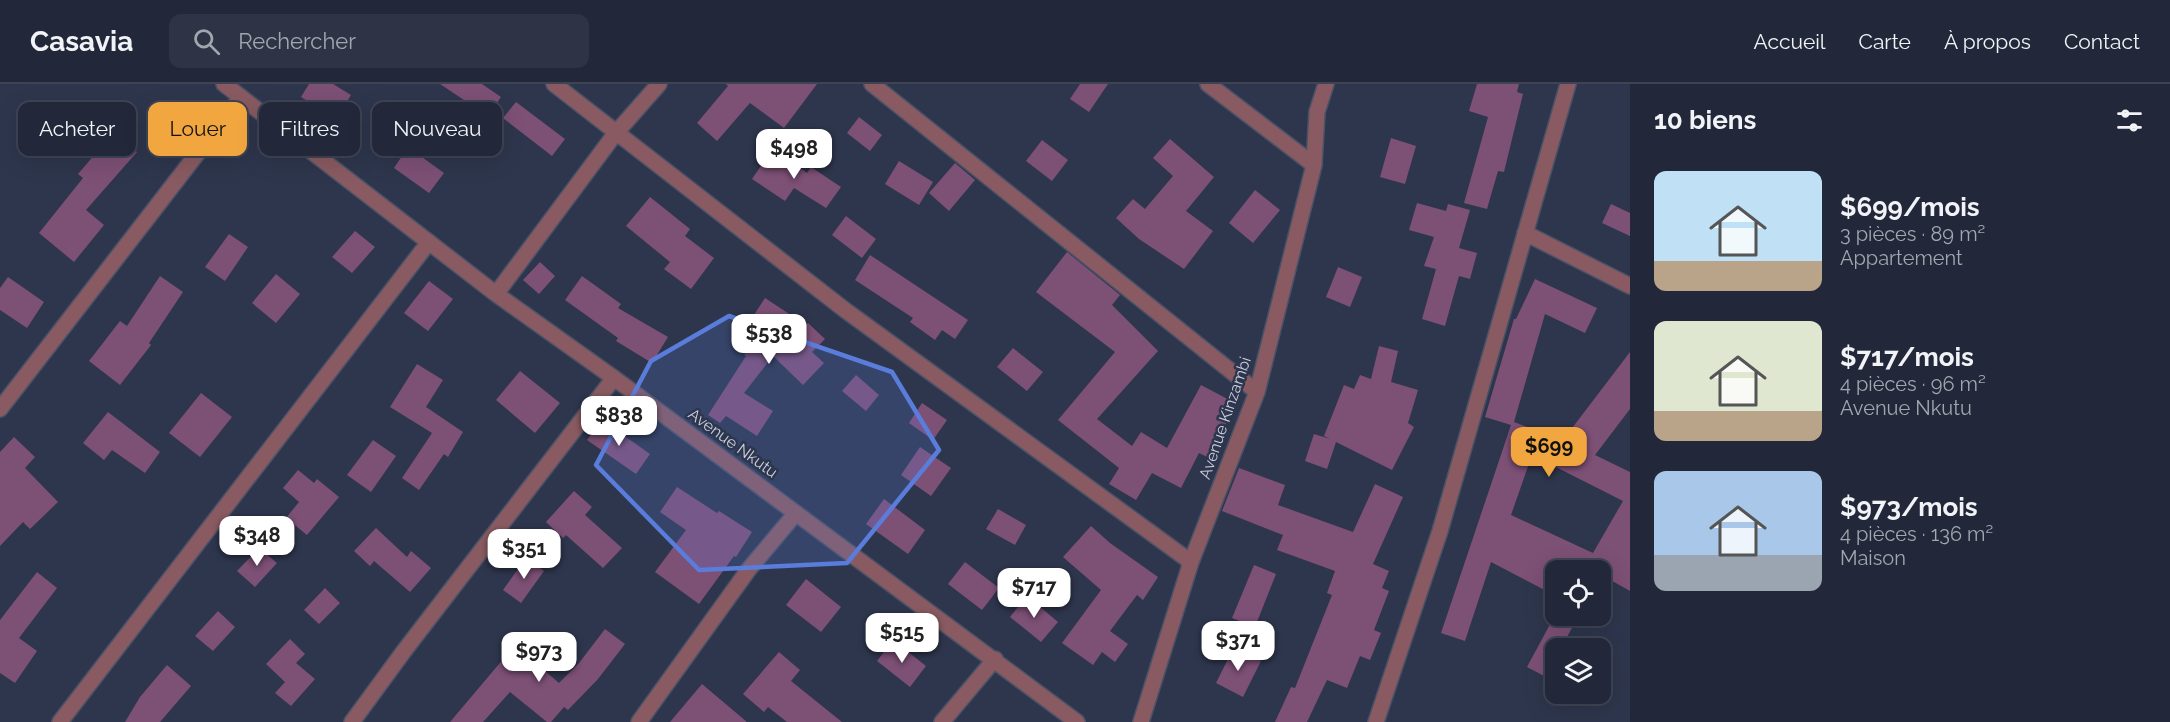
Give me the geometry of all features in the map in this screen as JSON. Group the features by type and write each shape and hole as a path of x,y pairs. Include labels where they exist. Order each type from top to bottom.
{"street":[{"name":"Avenue Nkutu","path":"224,84 496,294 614,378 1077,722"},
{"path":"554,84 615,134 845,310 1191,562"},
{"path":"496,294 615,134 659,84"},
{"path":"872,84 1257,392"},
{"path":"1208,84 1314,165"},
{"name":"Avenue Kinzambi","path":"1142,722 1191,562 1257,392 1314,165 1317,112 1326,84"},
{"path":"1376,722 1440,531 1568,84"},
{"path":"0,409 241,97"},
{"path":"1525,233 1630,286"},
{"path":"60,722 429,242"},
{"path":"352,722 614,378"},
{"path":"639,722 749,568 796,513"},
{"path":"942,722 995,659"}],"highlighted area":[{"path":"729,316 892,372 939,450 847,563 699,570 596,465 651,361"}],"building":[{"path":"309,84 333,84 351,95 347,102 309,102 301,97"},
{"path":"440,84 482,84 501,97 498,102 467,102"},
{"path":"726,84 817,84 784,128 750,103 717,141 697,123 728,86"},
{"path":"1080,84 1108,84 1089,112 1070,99"},
{"path":"1477,84 1519,84 1517,92 1523,94 1504,172 1498,171 1487,209 1464,203 1488,117 1469,111"},
{"path":"516,102 565,139 552,156 503,118"},
{"path":"859,117 882,135 870,151 847,133"},
{"path":"1391,138 1416,146 1405,184 1380,177"},
{"path":"1170,139 1214,177 1186,211 1213,231 1184,269 1139,239 1116,218 1133,199 1145,209 1173,176 1153,158"},
{"path":"1042,140 1068,160 1052,181 1026,161"},
{"path":"773,148 807,173 811,167 841,187 826,208 794,188 785,201 752,179"},
{"path":"93,156 133,156 86,210 104,225 74,262 39,233 83,178 78,174"},
{"path":"402,156 420,156 444,173 429,193 394,168"},
{"path":"899,161 933,182 919,205 885,184"},
{"path":"955,163 975,180 949,211 929,193"},
{"path":"1255,190 1280,210 1253,243 1229,223"},
{"path":"650,197 690,229 685,236 714,258 691,289 664,269 670,262 626,226"},
{"path":"1417,203 1446,211 1448,204 1470,210 1459,248 1477,253 1470,279 1459,276 1445,326 1422,319 1436,269 1424,266 1434,237 1409,230"},
{"path":"1611,204 1630,213 1630,236 1602,223"},
{"path":"846,216 876,239 862,258 832,235"},
{"path":"355,231 375,247 352,273 332,257"},
{"path":"229,234 248,247 225,281 205,267"},
{"path":"1067,252 1120,295 1112,305 1158,351 1097,419 1132,446 1141,432 1167,448 1201,385 1237,404 1207,457 1199,453 1181,488 1152,473 1136,500 1109,484 1119,468 1058,420 1115,352 1036,292"},
{"path":"870,255 968,320 955,339 942,330 935,340 910,322 913,318 855,280"},
{"path":"540,262 555,276 539,294 523,280"},
{"path":"1338,267 1362,277 1350,307 1326,297"},
{"path":"276,274 300,294 276,323 252,303"},
{"path":"160,276 183,292 149,343 151,345 120,385 89,361 120,321 127,326"},
{"path":"582,276 621,304 618,308 668,337 652,363 616,341 618,338 565,300"},
{"path":"8,277 44,302 27,328 0,310 0,288"},
{"path":"1535,279 1597,308 1585,333 1545,314 1514,422 1563,440 1630,352 1630,409 1595,455 1630,472 1630,591 1611,580 1611,560 1545,560 1545,590 1491,562 1465,641 1441,633 1511,425 1485,417 1514,319","holes":["1532,455 1623,501 1593,553 1511,515"]},
{"path":"429,281 453,299 428,331 404,313"},
{"path":"765,298 806,325 808,323 825,339 812,352 824,363 803,385 773,356 744,393 773,411 757,436 726,416 720,423 708,415 746,356 744,355 766,327 752,318"},
{"path":"1379,346 1398,351 1391,382 1418,390 1408,423 1414,427 1392,470 1336,442 1327,469 1305,461 1314,434 1330,439 1324,436 1344,385 1354,389 1360,375 1371,379"},
{"path":"1013,348 1043,372 1027,391 997,367"},
{"path":"417,364 443,380 426,407 463,432 448,457 444,454 419,490 402,478 432,433 390,407"},
{"path":"520,371 560,403 535,433 496,400"},
{"path":"856,375 879,395 866,411 842,391"},
{"path":"201,393 232,417 200,457 169,433"},
{"path":"922,403 947,420 933,440 909,423"},
{"path":"108,412 160,452 145,473 112,450 104,460 83,443"},
{"path":"602,420 650,454 636,474 587,440"},
{"path":"14,437 35,457 25,468 58,502 30,529 23,522 0,546 0,452"},
{"path":"373,440 396,456 371,492 347,475"},
{"path":"920,447 951,468 931,496 901,475"},
{"path":"1239,468 1285,485 1278,505 1353,532 1375,484 1403,497 1373,564 1389,571 1382,588 1389,591 1374,630 1381,633 1370,660 1360,656 1347,688 1327,680 1307,722 1275,722 1291,687 1295,688 1332,595 1327,593 1335,571 1277,550 1283,535 1222,511"},
{"path":"298,470 314,483 317,479 339,497 307,535 286,518 299,502 283,488"},
{"path":"677,487 752,532 736,557 734,556 699,604 655,572 686,530 660,512"},
{"path":"574,491 592,507 585,515 622,548 603,568 566,535 563,538 546,522"},
{"path":"884,499 925,530 908,554 866,524"},
{"path":"998,509 1026,525 1015,545 986,529"},
{"path":"1091,526 1110,543 1158,577 1143,600 1137,595 1110,631 1128,644 1115,662 1102,652 1093,665 1062,643 1101,590 1063,557"},
{"path":"376,528 407,557 411,551 431,568 410,592 374,561 370,566 354,551"},
{"path":"259,548 277,563 255,587 237,571"},
{"path":"526,558 544,571 521,603 503,590"},
{"path":"965,562 999,588 982,610 948,584"},
{"path":"1254,565 1276,574 1255,627 1232,618"},
{"path":"37,572 57,588 19,638 37,651 15,683 0,673 0,620"},
{"path":"806,579 841,607 821,632 786,605"},
{"path":"325,588 340,603 319,624 304,610"},
{"path":"1027,596 1058,622 1041,642 1010,617"},
{"path":"218,611 235,627 213,651 195,636"},
{"path":"1549,626 1573,626 1566,638 1545,638 1545,676 1527,667"},
{"path":"605,629 625,644 598,679 568,710 564,707 551,722 547,722 510,692 483,722 450,722 515,645 559,683 579,663"},
{"path":"290,639 305,654 296,663 315,679 291,706 275,693 285,682 266,664"},
{"path":"893,640 926,666 910,687 877,661"},
{"path":"1234,647 1261,661 1243,697 1216,683"},
{"path":"779,652 800,670 791,681 842,722 787,722 768,707 764,712 743,694"},
{"path":"167,665 191,686 160,722 125,722 140,697"},
{"path":"702,684 747,722 670,722"}]}
